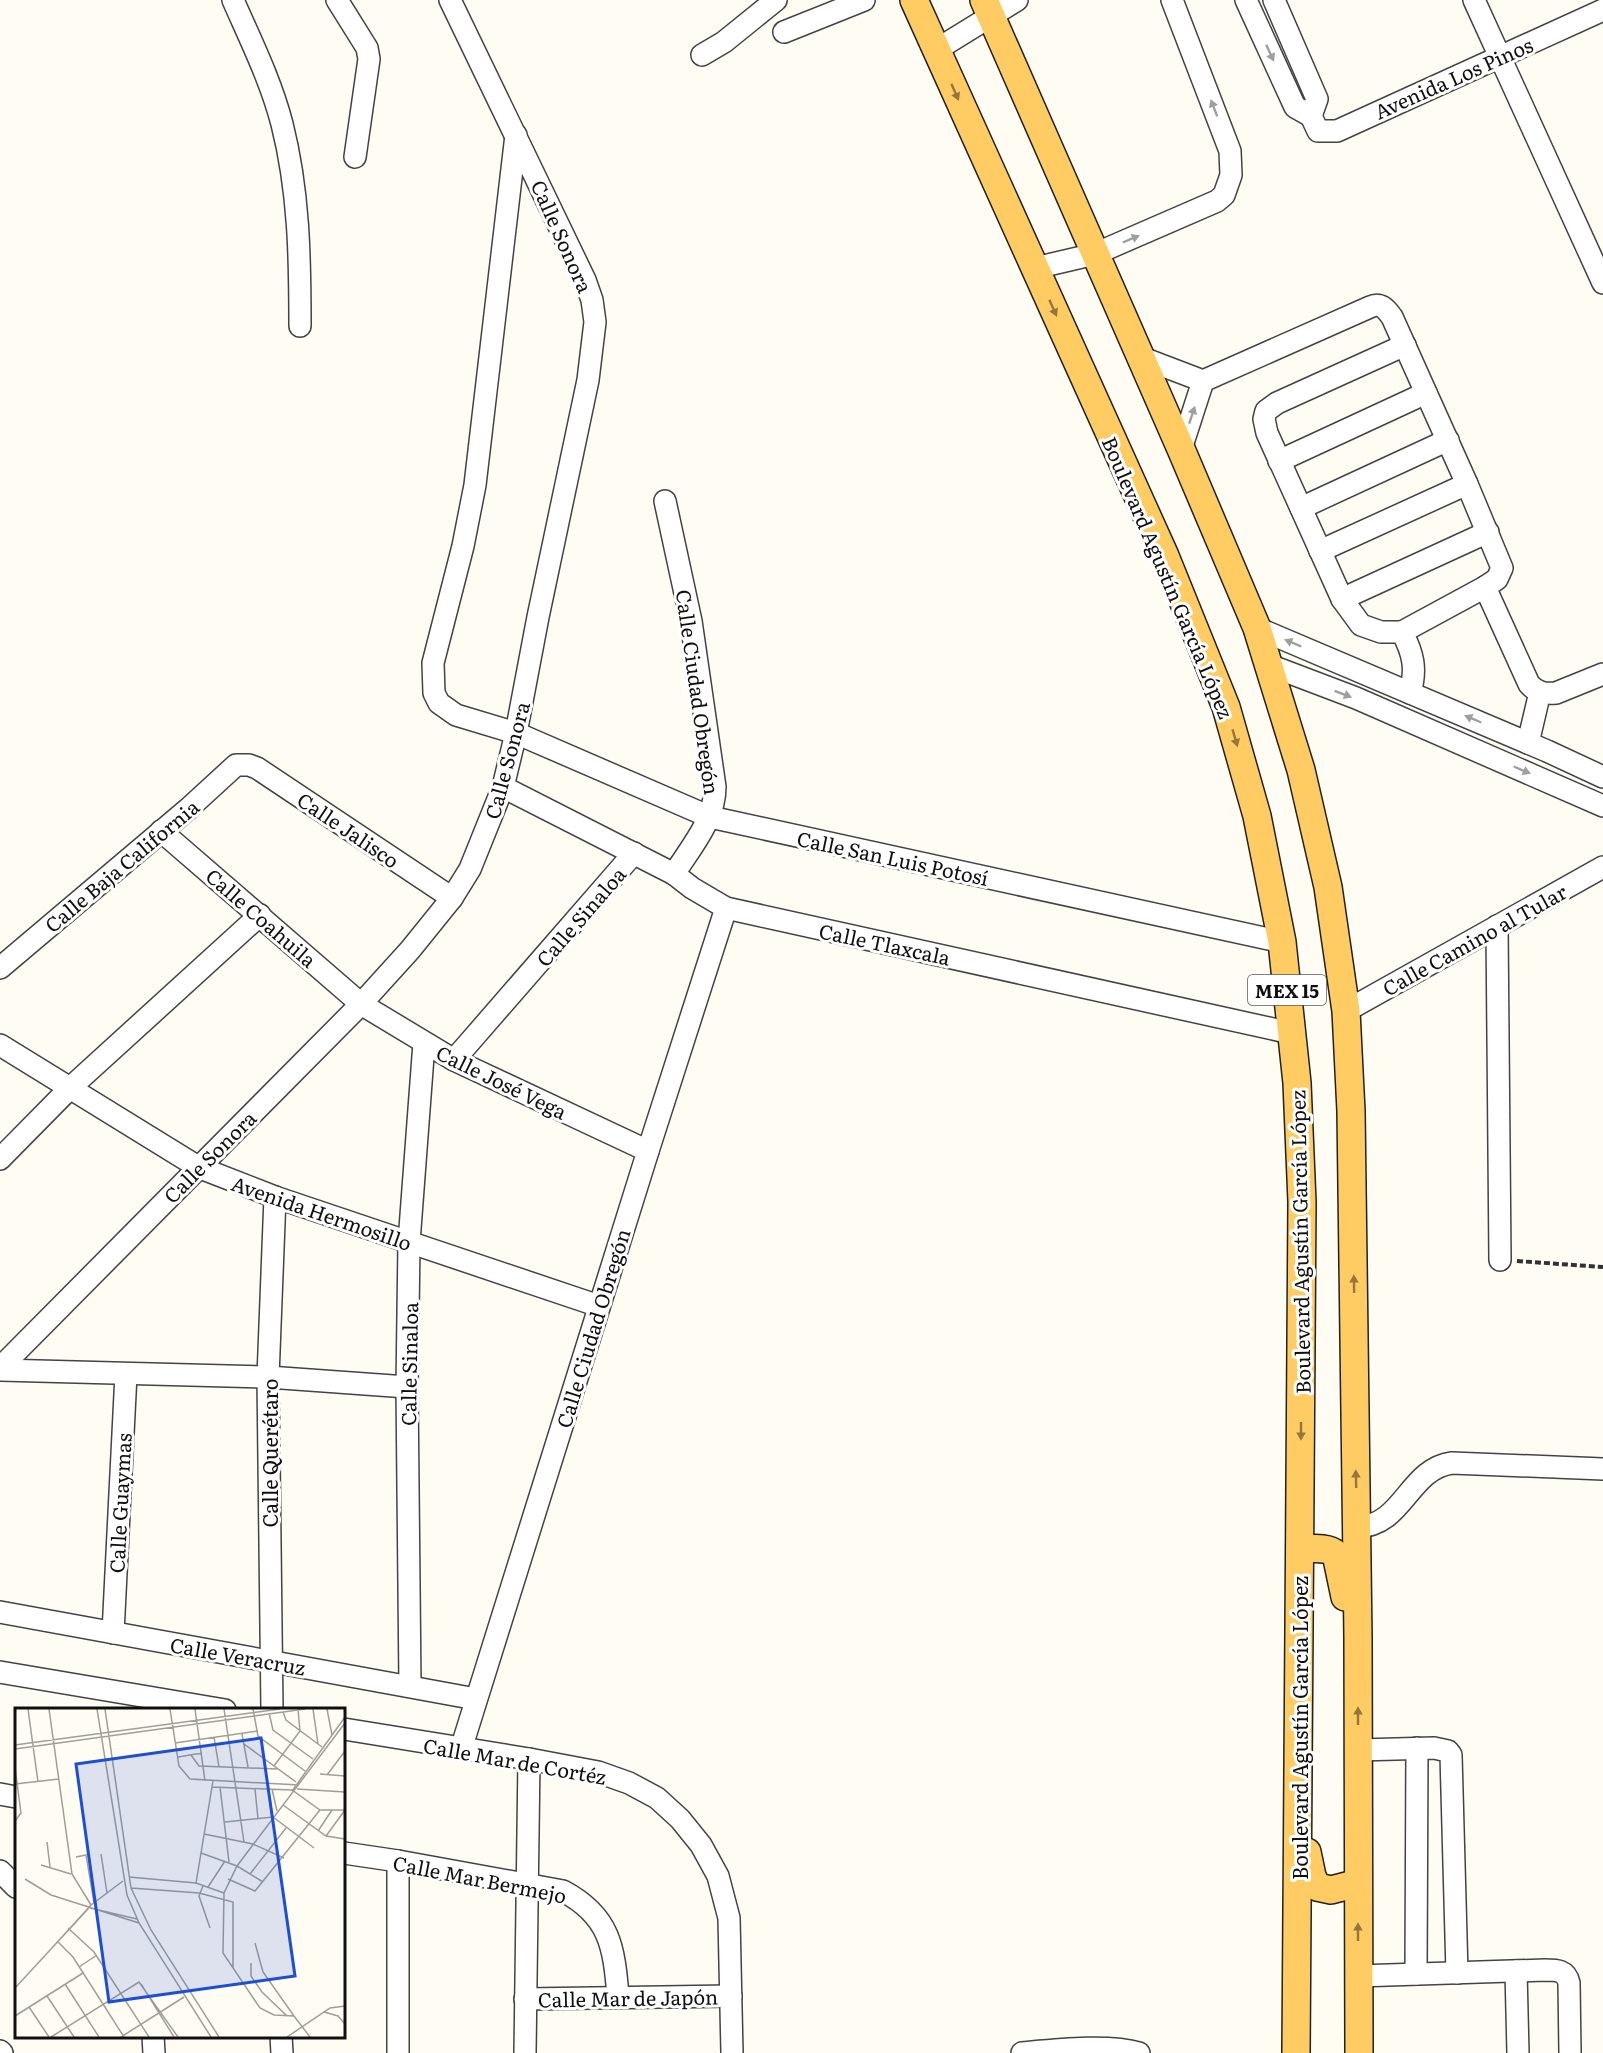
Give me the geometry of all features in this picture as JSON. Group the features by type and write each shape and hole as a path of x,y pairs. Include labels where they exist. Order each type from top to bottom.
{"main road":[{"name":"Boulevard Agustín García López","path":"914,0 1165,555 1226,707 1257,816 1282,942 1297,1083 1302,1202 1296,2053"},
{"name":"MEX 15","path":"988,8 1257,628 1301,770 1328,887 1346,1011 1352,1111 1358,1638 1359,2053"},
{"path":"1300,1549 1325,1549 1336,1554 1351,1623 1358,1638"},
{"path":"1298,1806 1312,1876 1317,1887 1331,1890 1358,1883"}],"street":[{"path":"233,0 265,73 282,124 296,197 300,254 300,326"},
{"path":"337,0 367,48 369,58 355,157"},
{"name":"Calle Sonora","path":"0,1369 362,1004 410,950 452,898 470,869 503,787 588,380 595,322 592,300 585,280 450,0"},
{"path":"702,55 724,42 777,0"},
{"path":"784,32 864,0"},
{"path":"936,50 988,8 1017,0"},
{"path":"1035,268 1095,254 1206,207 1224,195 1231,175 1230,151 1172,0"},
{"path":"1246,0 1295,107 1311,116 1317,99 1274,0"},
{"path":"1474,0 1603,283"},
{"name":"Avenida Los Pinos","path":"1311,116 1318,131 1337,131 1603,10"},
{"name":"Calle San Luis Potosí","path":"516,135 475,485 463,546 434,663 434,693 445,709 456,716 516,733 710,817 1282,942"},
{"path":"1140,357 1203,381 1375,305 1383,306 1392,317 1405,345 1502,568 1497,579 1485,588 1402,632 1381,632 1361,625 1341,599 1264,424 1264,415 1268,408 1405,345"},
{"path":"1181,449 1203,381"},
{"path":"1280,461 1426,393"},
{"path":"1301,508 1448,440"},
{"path":"1320,551 1467,484"},
{"name":"Calle Ciudad Obregón","path":"665,501 692,621 715,787 710,817 674,874"},
{"path":"1341,599 1488,532"},
{"path":"1485,588 1529,684 1534,689 1540,692 1556,693 1603,674"},
{"path":"1257,628 1504,732 1603,777"},
{"path":"1402,632 1414,659 1415,671 1410,693"},
{"path":"1269,665 1356,699 1603,806"},
{"path":"1528,743 1540,692"},
{"path":"1492,757 1504,732"},
{"name":"Calle Baja California","path":"0,968 236,765 244,764"},
{"name":"Calle Jalisco","path":"244,764 256,768 452,898"},
{"name":"Calle Tlaxcala","path":"503,787 674,874 692,888 726,908 1292,1034"},
{"name":"Calle Coahuila","path":"161,831 362,1004"},
{"name":"Calle Sinaloa","path":"454,1060 634,853"},
{"name":"Calle Camino al Tular","path":"1346,1011 1603,867"},
{"name":"Calle Ciudad Obregón","path":"461,1749 726,908"},
{"path":"0,1159 70,1088 260,915"},
{"path":"1497,926 1500,1260"},
{"name":"Calle José Vega","path":"362,1004 454,1060 648,1151"},
{"name":"Calle Sinaloa","path":"410,1686 406,1387 409,1242 424,1043"},
{"name":"Avenida Hermosillo","path":"0,1045 198,1167 275,1197 599,1306"},
{"name":"Calle Querétaro","path":"272,1708 268,1377 275,1197"},
{"path":"0,1369 268,1377 406,1387"},
{"name":"Calle Guaymas","path":"112,1633 126,1374"},
{"path":"1357,1527 1375,1525 1391,1515 1418,1481 1441,1465 1452,1463 1603,1469"},
{"name":"Calle Veracruz","path":"0,1612 476,1699"},
{"path":"0,1672 213,1708"},
{"name":"Calle Mar de Cortéz","path":"345,1729 598,1772 629,1783 657,1798 680,1819 701,1845 718,1876 729,1918 732,2053"},
{"path":"1416,1974 1417,1748"},
{"path":"1358,1749 1443,1749 1448,1751 1453,1761 1457,1973"},
{"path":"525,2053 529,1759"},
{"path":"0,1794 15,1797"},
{"name":"Calle Mar Bermejo","path":"345,1853 528,1883 563,1891 579,1899 595,1913 606,1931 615,1962 618,1996"},
{"path":"398,1861 398,2053"},
{"path":"0,1871 15,1886"},
{"path":"1358,1976 1556,1970 1567,1975 1570,2053"},
{"path":"1516,1971 1518,2053"},
{"name":"Calle Mar de Japón","path":"525,1999 731,1996"},
{"path":"153,2038 154,2053"},
{"path":"281,2038 282,2053"},
{"path":"1022,2053 1090,2049 1128,2050 1139,2053"}],"path":[{"path":"1500,1260 1603,1267"}]}
